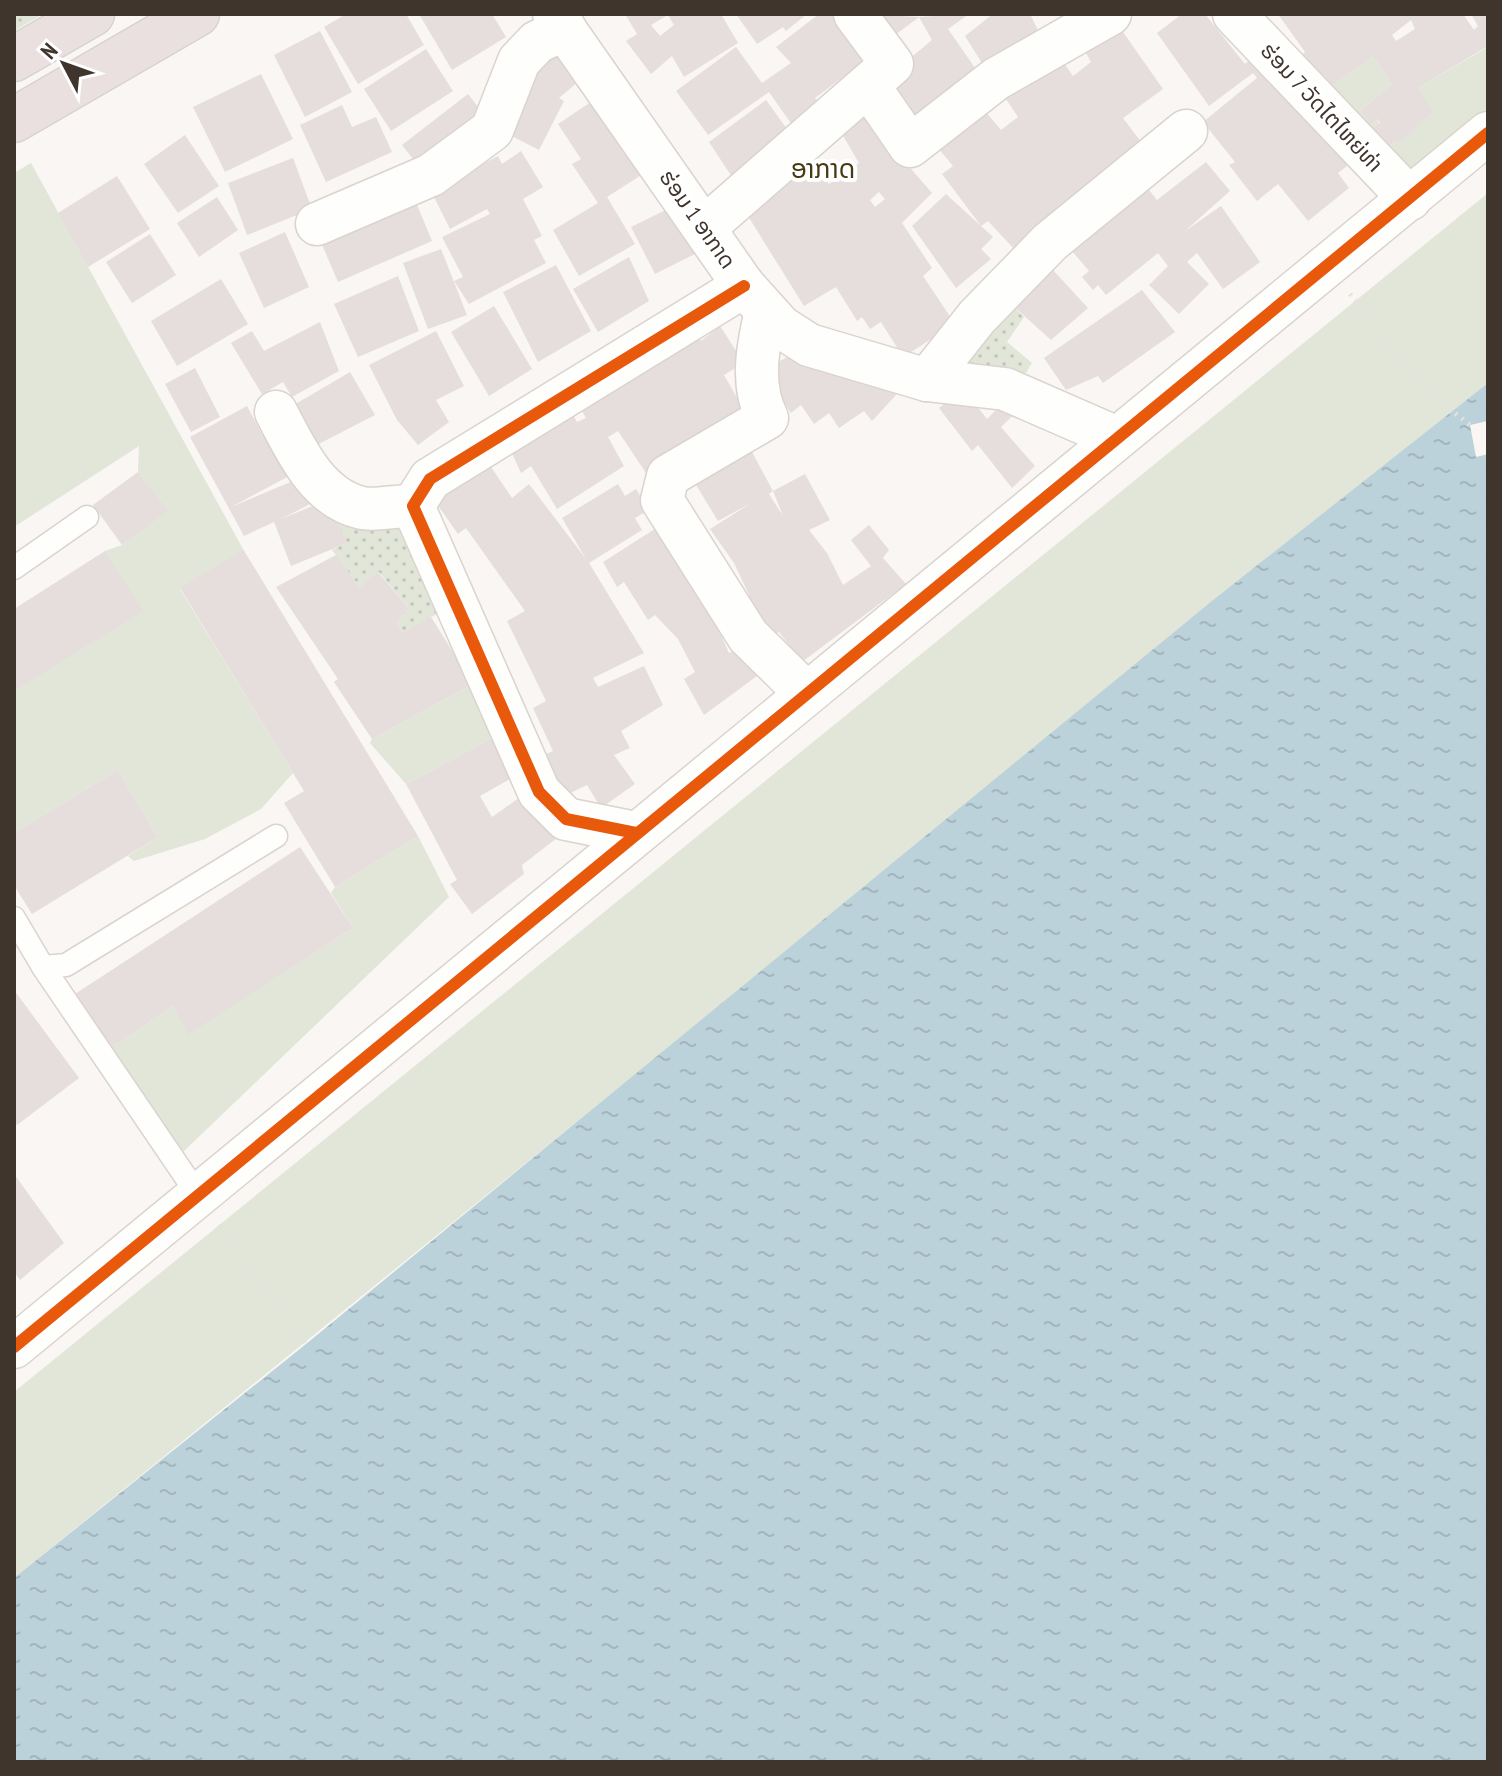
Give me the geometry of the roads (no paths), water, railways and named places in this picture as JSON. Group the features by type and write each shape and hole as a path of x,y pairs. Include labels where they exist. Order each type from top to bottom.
{"highway":[{"path":"14,59 92,14"},
{"path":"14,120 197,14"}],"street":[{"path":"704,228 892,64 855,14"},
{"path":"868,85 910,146 996,79 1110,14"},
{"name":"ຮ່ອມ 7 ວັດໄຕໄຫຍ່ທ່າ","path":"1234,14 1410,199"},
{"path":"317,224 431,175 492,130 519,61 560,22"},
{"name":"ຮ່ອມ 1 ອາກາດ","path":"560,22 704,228 755,298 781,327 809,345 927,380 1005,389 1115,437"},
{"path":"927,380 977,317 1050,242 1186,131"},
{"path":"21,1327 198,1195 805,692 1488,133"},
{"path":"413,506 430,479 755,298 755,354 761,407 767,418 668,476 662,500 748,636 805,692"},
{"path":"276,412 297,453 329,493 364,509 413,506"},
{"path":"413,506 539,792 566,819 636,833"}],"lane":[{"path":"14,568 87,517"},
{"path":"43,967 66,965 276,836"},
{"path":"14,918 43,967 198,1195"}],"water":[{"path":"1488,383 1488,1762 14,1762 14,1578 306,1344 1212,601"}],"district":[{"name":"ອາກາດ","path":"823,168"}]}
